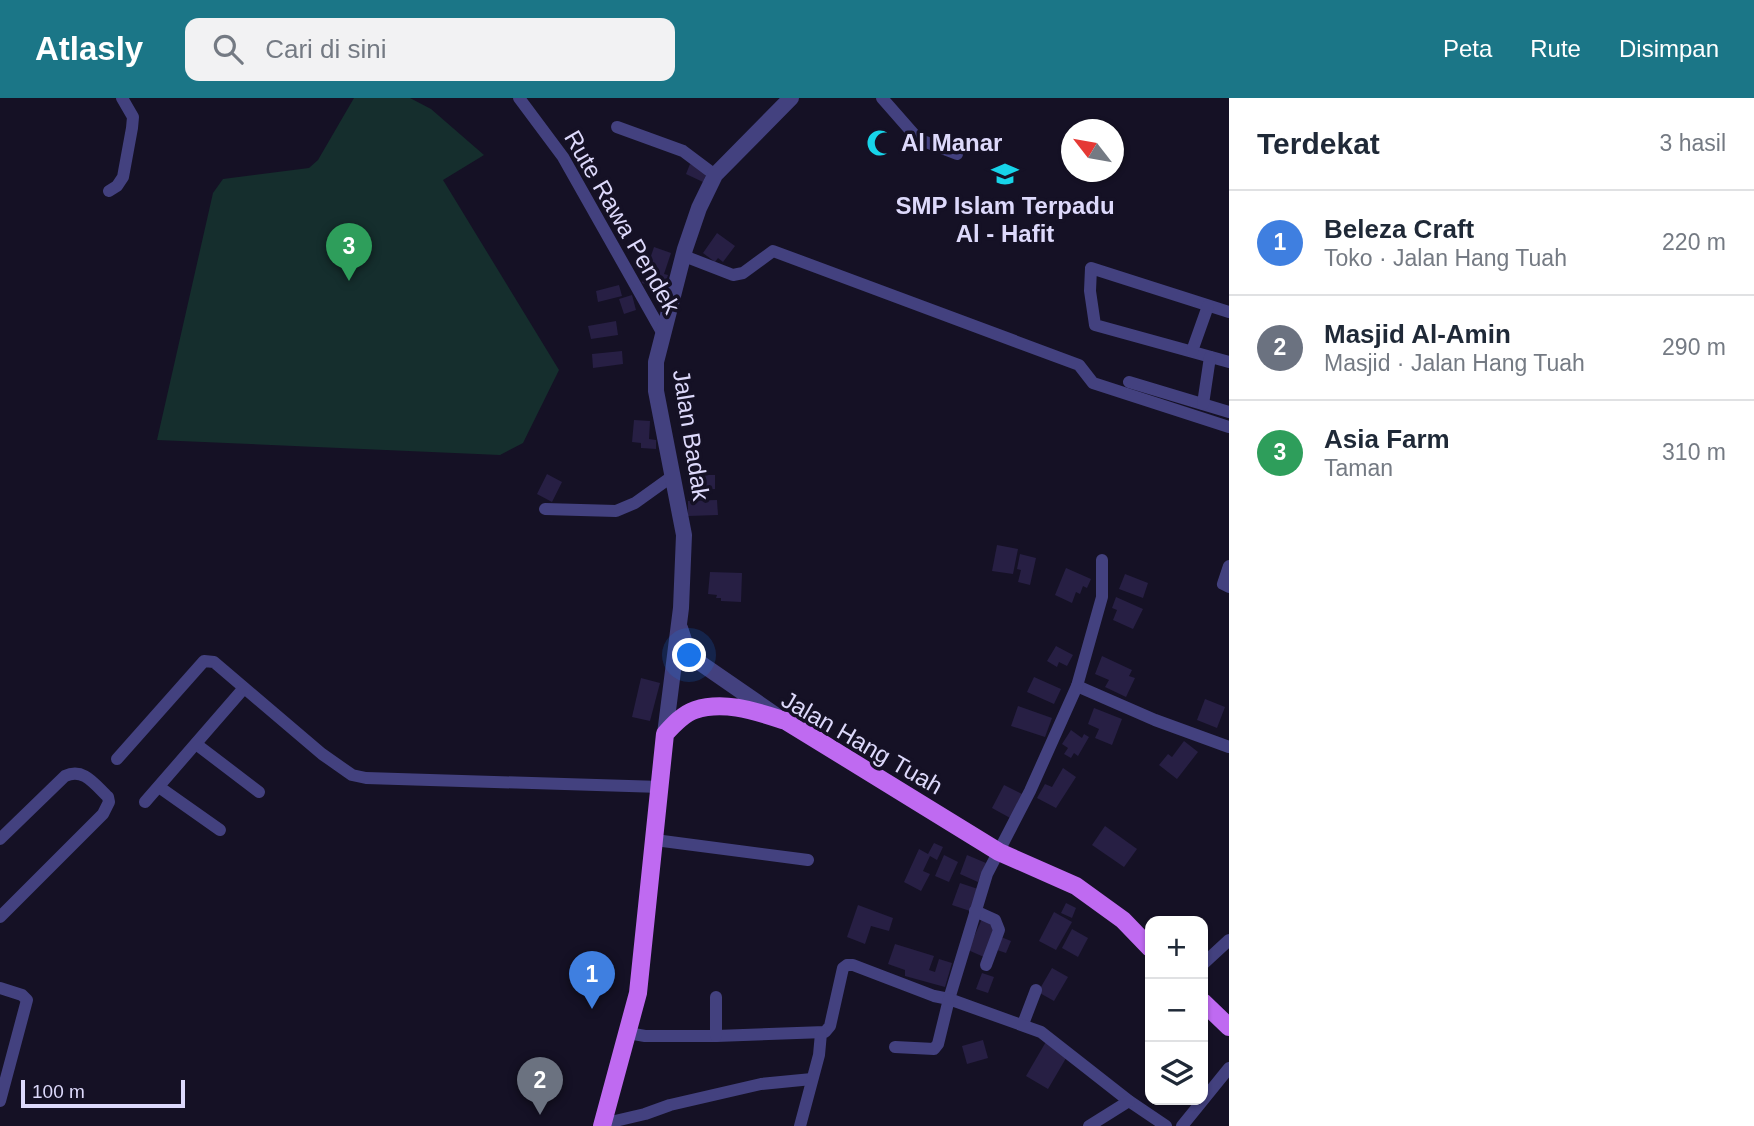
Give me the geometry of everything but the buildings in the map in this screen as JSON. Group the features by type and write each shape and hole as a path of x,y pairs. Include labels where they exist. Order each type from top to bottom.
{"main road":[{"name":"Jalan Hang Tuah","path":"664,734 695,710 728,706 757,711 786,721 999,852 1087,893 1124,920 1145,943"},
{"path":"602,1125 638,993 661,787 664,734"},
{"path":"1208,1007 1229,1027"}],"street":[{"path":"109,191 117,186 123,177 132,128 133,117 122,98"},
{"name":"Rute Rawa Pendek","path":"519,98 563,157 663,334"},
{"name":"Jalan Badak","path":"664,734 679,626 684,535 656,391 656,362 699,208 715,176 791,98"},
{"path":"882,98 918,139 957,155"},
{"path":"617,127 682,151 715,176"},
{"path":"684,256 733,275 743,273 773,251 1079,365 1093,383 1229,427"},
{"path":"1229,312 1091,268 1090,291 1095,325 1229,362"},
{"path":"1192,351 1208,306"},
{"path":"1203,404 1210,356"},
{"path":"1129,382 1229,412"},
{"path":"545,509 616,511 635,503 674,475"},
{"path":"895,1046 934,1049 938,1044 987,874 1053,745 1077,686 1102,597 1102,560"},
{"path":"1229,566 1223,584 1229,587"},
{"path":"679,626 688,652 693,658 786,721"},
{"path":"117,759 204,661 214,662 322,754 352,775 366,778 661,787"},
{"path":"1077,686 1155,720 1229,747"},
{"path":"145,802 244,688"},
{"path":"196,744 258,792"},
{"path":"0,839 65,776 74,772 83,773 108,797 109,802 103,814 0,917"},
{"path":"159,787 220,830"},
{"path":"655,840 808,860"},
{"path":"975,911 995,920 999,930 986,965"},
{"path":"1208,959 1229,940"},
{"path":"628,1033 645,1036 716,1036 825,1032 830,1026 843,968 853,965 1041,1032 1129,1101 1167,1126"},
{"path":"0,988 22,995 27,1000 0,1101"},
{"path":"1023,1024 1036,990"},
{"path":"716,997 716,1036"},
{"path":"800,1126 819,1055 821,1033"},
{"path":"1182,1126 1229,1068"},
{"path":"602,1125 670,1105 761,1084 812,1079"},
{"path":"1089,1126 1129,1101"}],"green space":[{"path":"354,98 410,98 431,109 484,155 443,180 559,370 523,443 500,455 157,440 213,193 223,179 309,168 318,160"}],"place":[{"name":"Al Manar","path":"880,143"},
{"name":"SMP Islam Terpadu Al - Hafit","path":"1005,174"},
{"name":"Asia Farm","path":"349,281"},
{"name":"Beleza Craft","path":"592,1009"},
{"name":"Masjid Al-Amin","path":"540,1115"}]}
